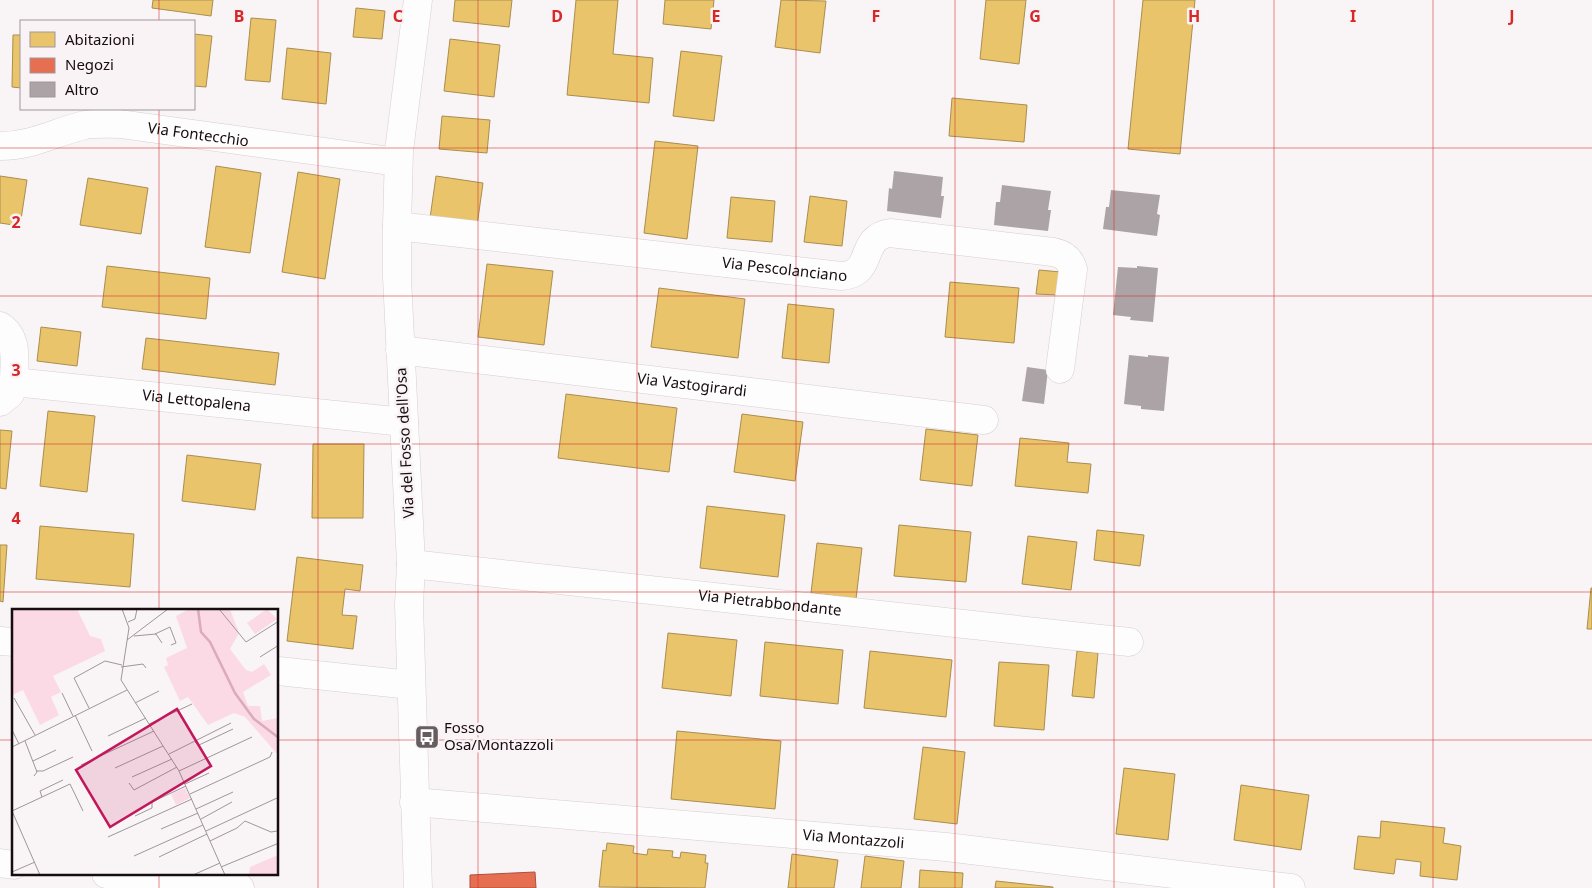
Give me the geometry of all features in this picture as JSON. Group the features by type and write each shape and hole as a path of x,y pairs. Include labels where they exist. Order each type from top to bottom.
{"street":[{"name":"Via del Fosso dell'Osa","path":"418,0 398,162 397,226 400,350 412,564 409,606 418,888"},
{"name":"Via Fontecchio","path":"0,146 27,143 84,126 101,123 398,162"},
{"name":"Via Pescolanciano","path":"397,226 840,276 858,270 865,260 872,242 882,234 890,233 1053,252 1068,260 1073,269 1060,369"},
{"path":"0,326 10,335 14,344 7,392"},
{"name":"Via Vastogirardi","path":"400,350 984,420"},
{"name":"Via Lettopalena","path":"7,392 404,422"},
{"name":"Via Pietrabbondante","path":"412,564 1129,642"},
{"path":"279,671 411,685"},
{"name":"Via Montazzoli","path":"414,802 946,847 1291,888"},
{"path":"125,876 240,888"}],"building: Abitazioni":[{"path":"153,0 213,0 211,16 152,8"},
{"path":"455,0 512,0 509,27 453,21"},
{"path":"576,0 618,0 613,54 653,58 649,103 567,95"},
{"path":"665,0 714,0 711,29 663,24"},
{"path":"781,0 826,1 820,53 775,47"},
{"path":"986,0 1026,0 1019,64 980,59"},
{"path":"1143,0 1195,0 1180,154 1128,149"},
{"path":"356,8 385,11 382,39 353,37"},
{"path":"251,18 276,20 270,82 245,80"},
{"path":"195,34 212,36 206,87 195,86"},
{"path":"13,35 20,35 20,88 12,87"},
{"path":"450,39 500,45 494,97 444,91"},
{"path":"287,48 331,53 326,104 282,99"},
{"path":"681,51 722,56 714,121 673,116"},
{"path":"952,98 1027,105 1024,142 949,136"},
{"path":"442,116 490,120 487,153 439,149"},
{"path":"655,141 698,146 687,239 644,233"},
{"path":"216,166 261,173 250,253 205,247"},
{"path":"298,172 340,179 325,279 282,272"},
{"path":"0,176 27,180 20,226 0,223"},
{"path":"436,176 483,183 477,226 430,218"},
{"path":"88,178 148,188 141,234 80,225"},
{"path":"810,196 847,201 842,246 804,242"},
{"path":"731,197 775,201 772,242 727,238"},
{"path":"487,264 553,271 544,345 478,337"},
{"path":"107,266 210,278 206,319 102,307"},
{"path":"1039,270 1061,272 1059,295 1036,294"},
{"path":"950,282 1019,288 1014,343 945,337"},
{"path":"659,288 745,299 738,358 651,347"},
{"path":"788,304 834,309 829,363 782,358"},
{"path":"41,327 81,332 77,366 37,361"},
{"path":"146,338 279,353 275,385 142,369"},
{"path":"566,394 677,408 669,472 558,458"},
{"path":"48,411 95,416 87,492 40,486"},
{"path":"742,414 803,422 795,481 734,472"},
{"path":"926,429 978,435 972,486 920,480"},
{"path":"0,430 12,431 6,489 0,488"},
{"path":"1020,438 1069,443 1067,462 1091,464 1088,493 1015,486"},
{"path":"313,444 364,444 363,518 312,518"},
{"path":"187,455 261,464 255,510 182,501"},
{"path":"707,506 785,515 778,577 700,568"},
{"path":"899,525 971,532 966,582 894,576"},
{"path":"40,526 134,534 130,587 36,579"},
{"path":"1097,530 1144,535 1140,566 1094,560"},
{"path":"1028,536 1077,542 1071,590 1022,584"},
{"path":"817,543 862,548 856,599 811,593"},
{"path":"0,545 7,545 3,602 0,601"},
{"path":"297,557 363,565 360,591 345,589 342,615 357,616 353,649 287,641"},
{"path":"1591,588 1592,629 1587,629"},
{"path":"668,633 737,640 731,696 662,688"},
{"path":"765,642 843,650 838,704 760,696"},
{"path":"870,651 952,660 946,717 864,708"},
{"path":"1077,651 1098,653 1094,698 1072,696"},
{"path":"999,662 1049,665 1044,730 994,726"},
{"path":"677,731 781,741 775,809 671,799"},
{"path":"923,747 965,752 957,824 914,819"},
{"path":"1124,768 1175,774 1168,840 1116,834"},
{"path":"1241,785 1309,795 1301,850 1234,840"},
{"path":"1381,821 1445,828 1443,843 1461,846 1457,880 1420,876 1421,862 1396,859 1394,874 1354,869 1358,836 1380,838"},
{"path":"607,843 634,846 633,853 647,855 648,849 673,851 672,857 680,858 681,852 706,855 705,863 708,863 705,888 599,887 603,850 606,851"},
{"path":"792,854 838,860 834,888 788,888"},
{"path":"865,856 904,861 901,888 861,888"},
{"path":"920,870 963,873 962,888 919,888"},
{"path":"996,881 1053,887 1053,888 995,888"}],"building: Negozi":[{"path":"535,872 536,888 470,888 470,875"}],"building: Altro":[{"path":"894,171 943,177 941,196 944,196 941,218 887,211 889,188 892,189"},
{"path":"1002,185 1051,191 1048,210 1051,210 1048,231 994,225 996,202 1000,202"},
{"path":"1111,190 1160,195 1157,214 1160,215 1157,236 1103,229"},
{"path":"1137,266 1158,268 1153,322 1130,320 1131,317 1113,315 1118,267 1137,268"},
{"path":"1129,355 1169,357 1164,411 1141,409 1141,406 1124,404"},
{"path":"1027,367 1048,370 1044,404 1022,401"}],"place":[{"name":"Fosso Osa/Montazzoli","path":"427,737"}]}
